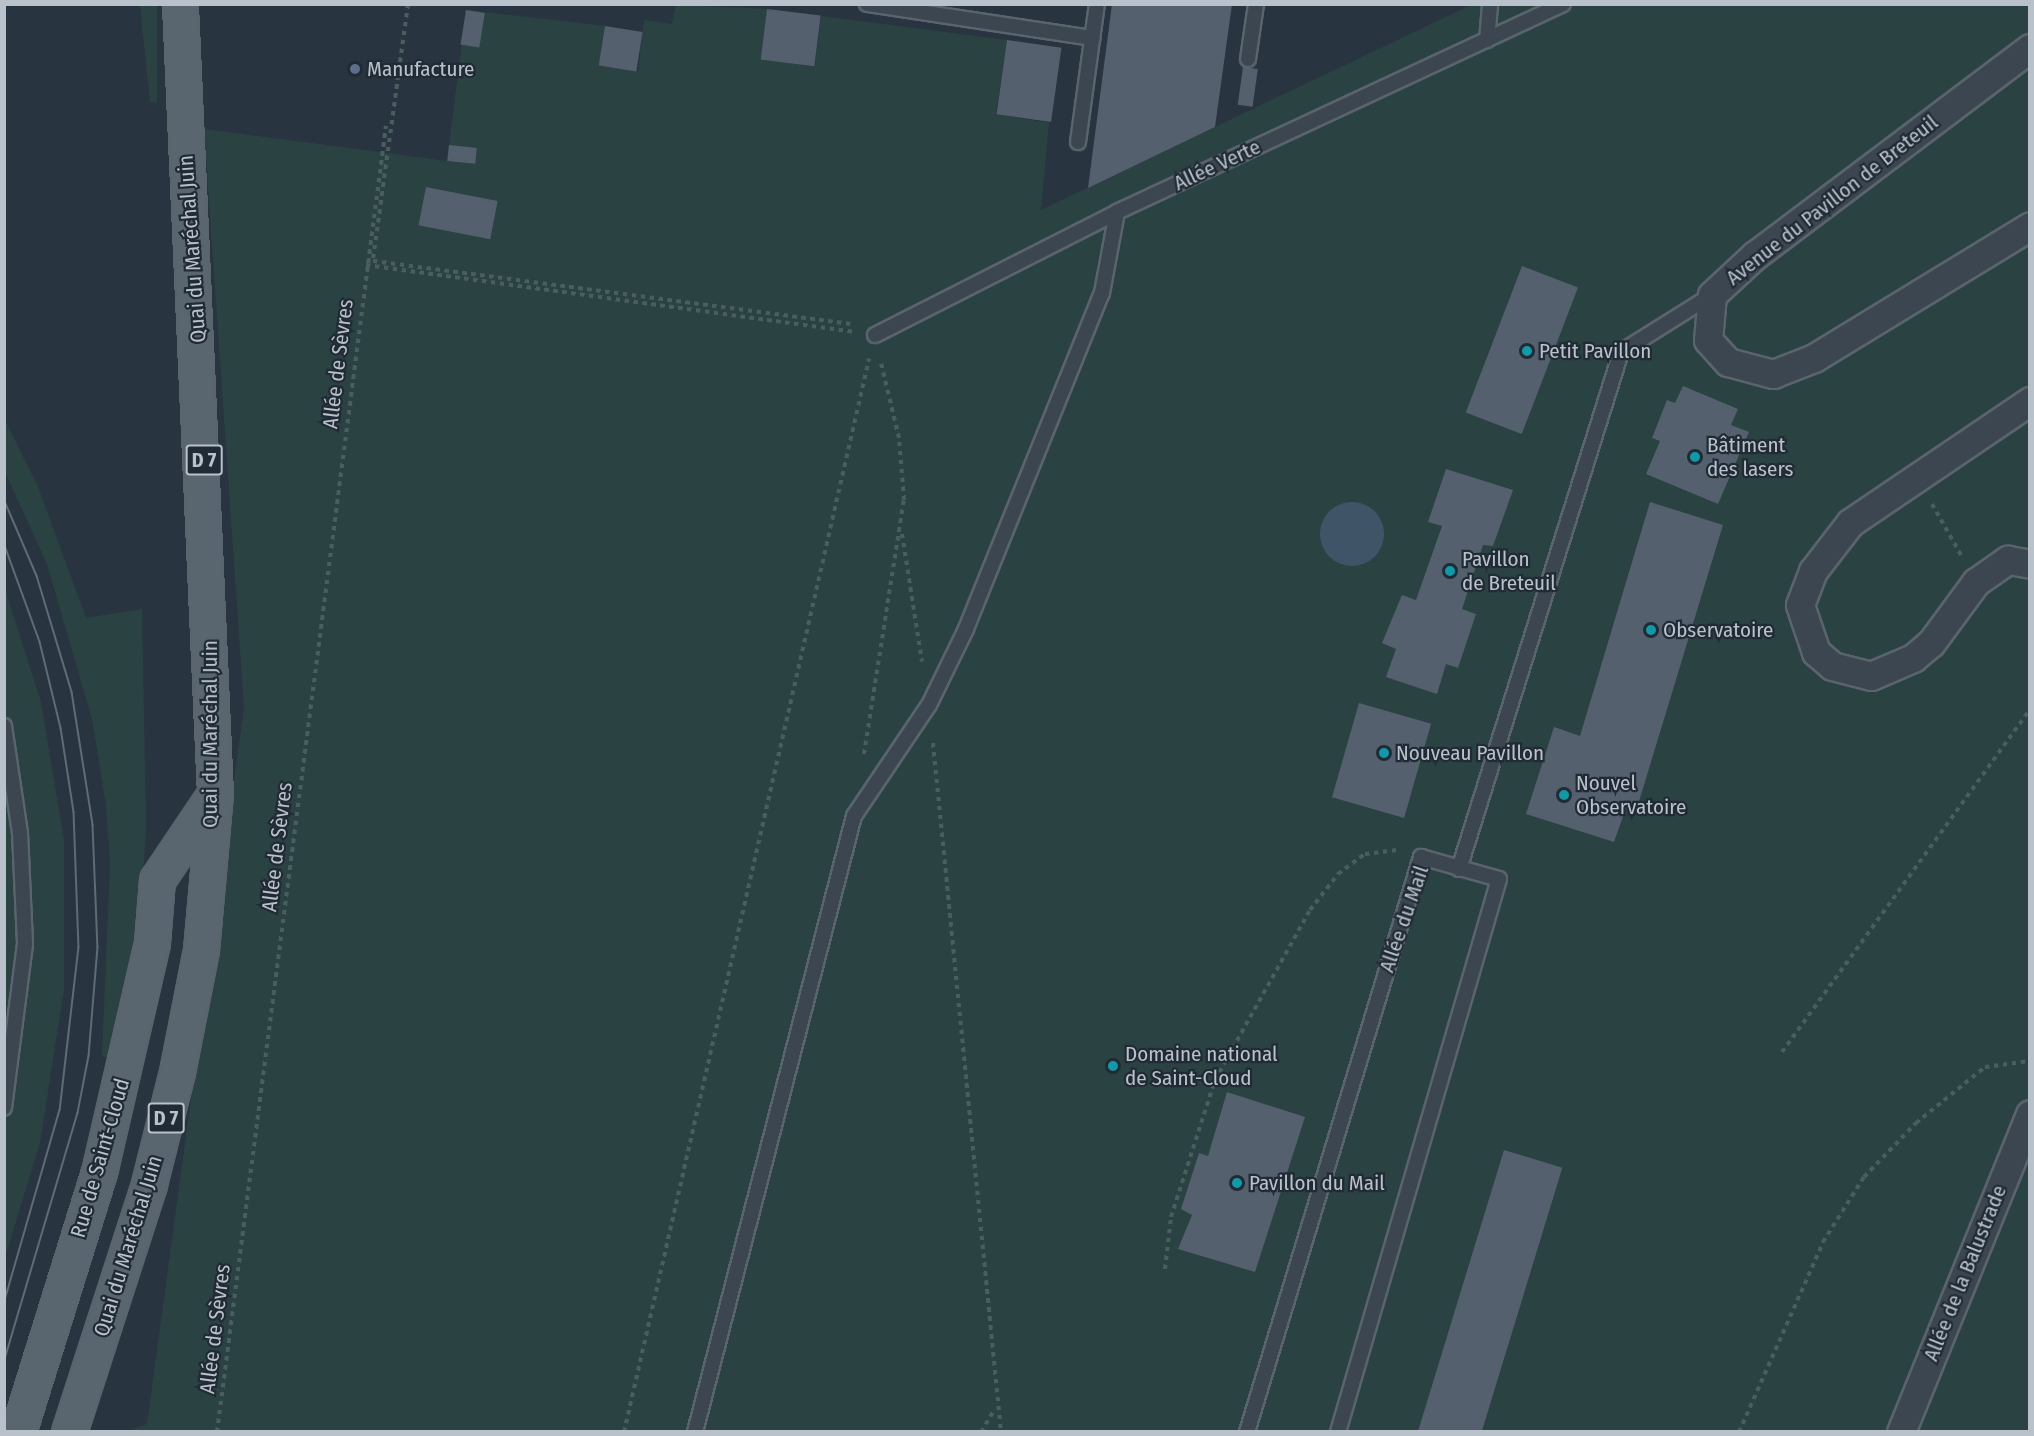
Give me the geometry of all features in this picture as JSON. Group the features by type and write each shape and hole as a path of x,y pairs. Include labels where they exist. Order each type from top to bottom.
{"main road":[{"name":"Quai du Maréchal Juin","path":"69,1431 149,1184 177,1072 201,950 215,794 200,374 184,126 180,4"},
{"name":"Rue de Saint-Cloud","path":"18,1431 100,1168 152,943 157,880 215,794"}],"street":[{"name":"Avenue du Pavillon de Breteuil","path":"2030,48 1755,255 1712,295 1708,340 1728,362 1773,374 1814,358 2030,226"},
{"path":"2030,400 1850,524 1813,571 1800,605 1816,652 1832,666 1871,676 1913,658 1931,643 1976,582 2008,560 2030,564"},
{"name":"Allée de la Balustrade","path":"1901,1431 2030,1114"}],"lane":[{"path":"867,4 1092,38"},
{"path":"1078,142 1097,4"},
{"path":"1248,59 1256,4"},
{"path":"1487,40 1490,4"},
{"name":"Allée Verte","path":"875,335 1117,212 1563,4"},
{"path":"695,1431 854,816 929,705 966,629 1102,293 1117,212"},
{"path":"1459,869 1621,352 1712,295"},
{"path":"4,726 20,833 25,944 4,1108"},
{"name":"Allée du Mail","path":"1247,1431 1421,857 1499,879 1338,1431"}],"path":[{"path":"408,4 373,261 876,327 624,1431"},
{"name":"Allée de Sèvres","path":"217,1431 366,265 386,126"},
{"path":"366,265 875,335"},
{"path":"875,335 899,438 902,534 929,705 995,1408 1001,1431"},
{"path":"1917,478 1976,582"},
{"path":"864,758 902,534"},
{"path":"1782,1052 2030,710"},
{"path":"1165,1269 1171,1217 1215,1080 1310,910 1338,874 1365,854 1389,847 1421,857"},
{"path":"1739,1431 1823,1242 1864,1177 1916,1124 1985,1066 2030,1061"},
{"path":"981,1431 995,1408"}],"green space":[{"path":"140,5 157,5 157,103 150,102"},
{"name":"Domaine national de Saint-Cloud","path":"676,5 767,9 815,66 821,16 1007,40 996,114 1049,123 1041,210 1471,5 2029,5 2029,1431 125,1432 147,1424 244,707 204,129 447,161 466,10 605,26 600,66 638,71 644,20 672,24"},
{"path":"4,418 38,487 86,618 142,609 146,828 140,919 109,1058 102,1056 110,863 106,805 92,719 47,564 5,472"},
{"path":"4,586 41,702 64,840 64,989 40,1143 5,1257"}],"water":[{"path":"1352,502 1375,511 1384,534 1375,557 1352,566 1329,557 1320,534 1329,511"}],"building":[{"path":"1112,4 1232,4 1215,127 1088,188"},
{"path":"767,9 821,16 814,66 761,60"},
{"path":"466,10 485,13 479,48 461,45"},
{"path":"605,26 643,32 636,71 599,66"},
{"path":"1007,40 1061,48 1051,122 997,114"},
{"path":"1243,67 1258,69 1253,107 1238,105"},
{"path":"449,145 477,148 475,164 447,161"},
{"path":"426,187 498,201 490,239 419,225"},
{"name":"Petit Pavillon","path":"1522,266 1578,288 1522,434 1466,413"},
{"name":"Bâtiment des lasers","path":"1683,386 1738,409 1731,425 1749,432 1718,504 1646,474 1660,441 1652,438 1667,400 1675,403"},
{"name":"Pavillon de Breteuil","path":"1446,469 1513,490 1493,546 1483,545 1462,609 1476,614 1458,668 1446,664 1437,694 1386,677 1396,649 1382,643 1402,595 1416,600 1442,526 1428,522"},
{"name":"Observatoire","path":"1650,502 1723,525 1637,808 1627,805 1614,842 1526,814 1554,727 1580,736"},
{"name":"Nouveau Pavillon","path":"1359,703 1431,724 1404,818 1332,797"},
{"name":"Pavillon du Mail","path":"1227,1092 1305,1117 1255,1272 1178,1249 1192,1215 1181,1209 1199,1153 1208,1156"},
{"path":"1504,1150 1562,1168 1482,1432 1418,1431"}],"tram line":[{"path":"4,499 37,576 72,692 93,825 98,947 89,1056 78,1113 4,1363"},
{"path":"4,543 40,642 61,728 74,812 79,947 60,1110 4,1304"}],"place":[{"name":"Manufacture","path":"355,69"},
{"name":"Petit Pavillon","path":"1527,351"},
{"name":"Bâtiment des lasers","path":"1695,457"},
{"name":"Pavillon de Breteuil","path":"1450,571"},
{"name":"Observatoire","path":"1651,630"},
{"name":"Nouveau Pavillon","path":"1384,753"},
{"name":"Nouvel Observatoire","path":"1564,795"},
{"name":"Domaine national de Saint-Cloud","path":"1113,1066"},
{"name":"Pavillon du Mail","path":"1237,1183"}]}
